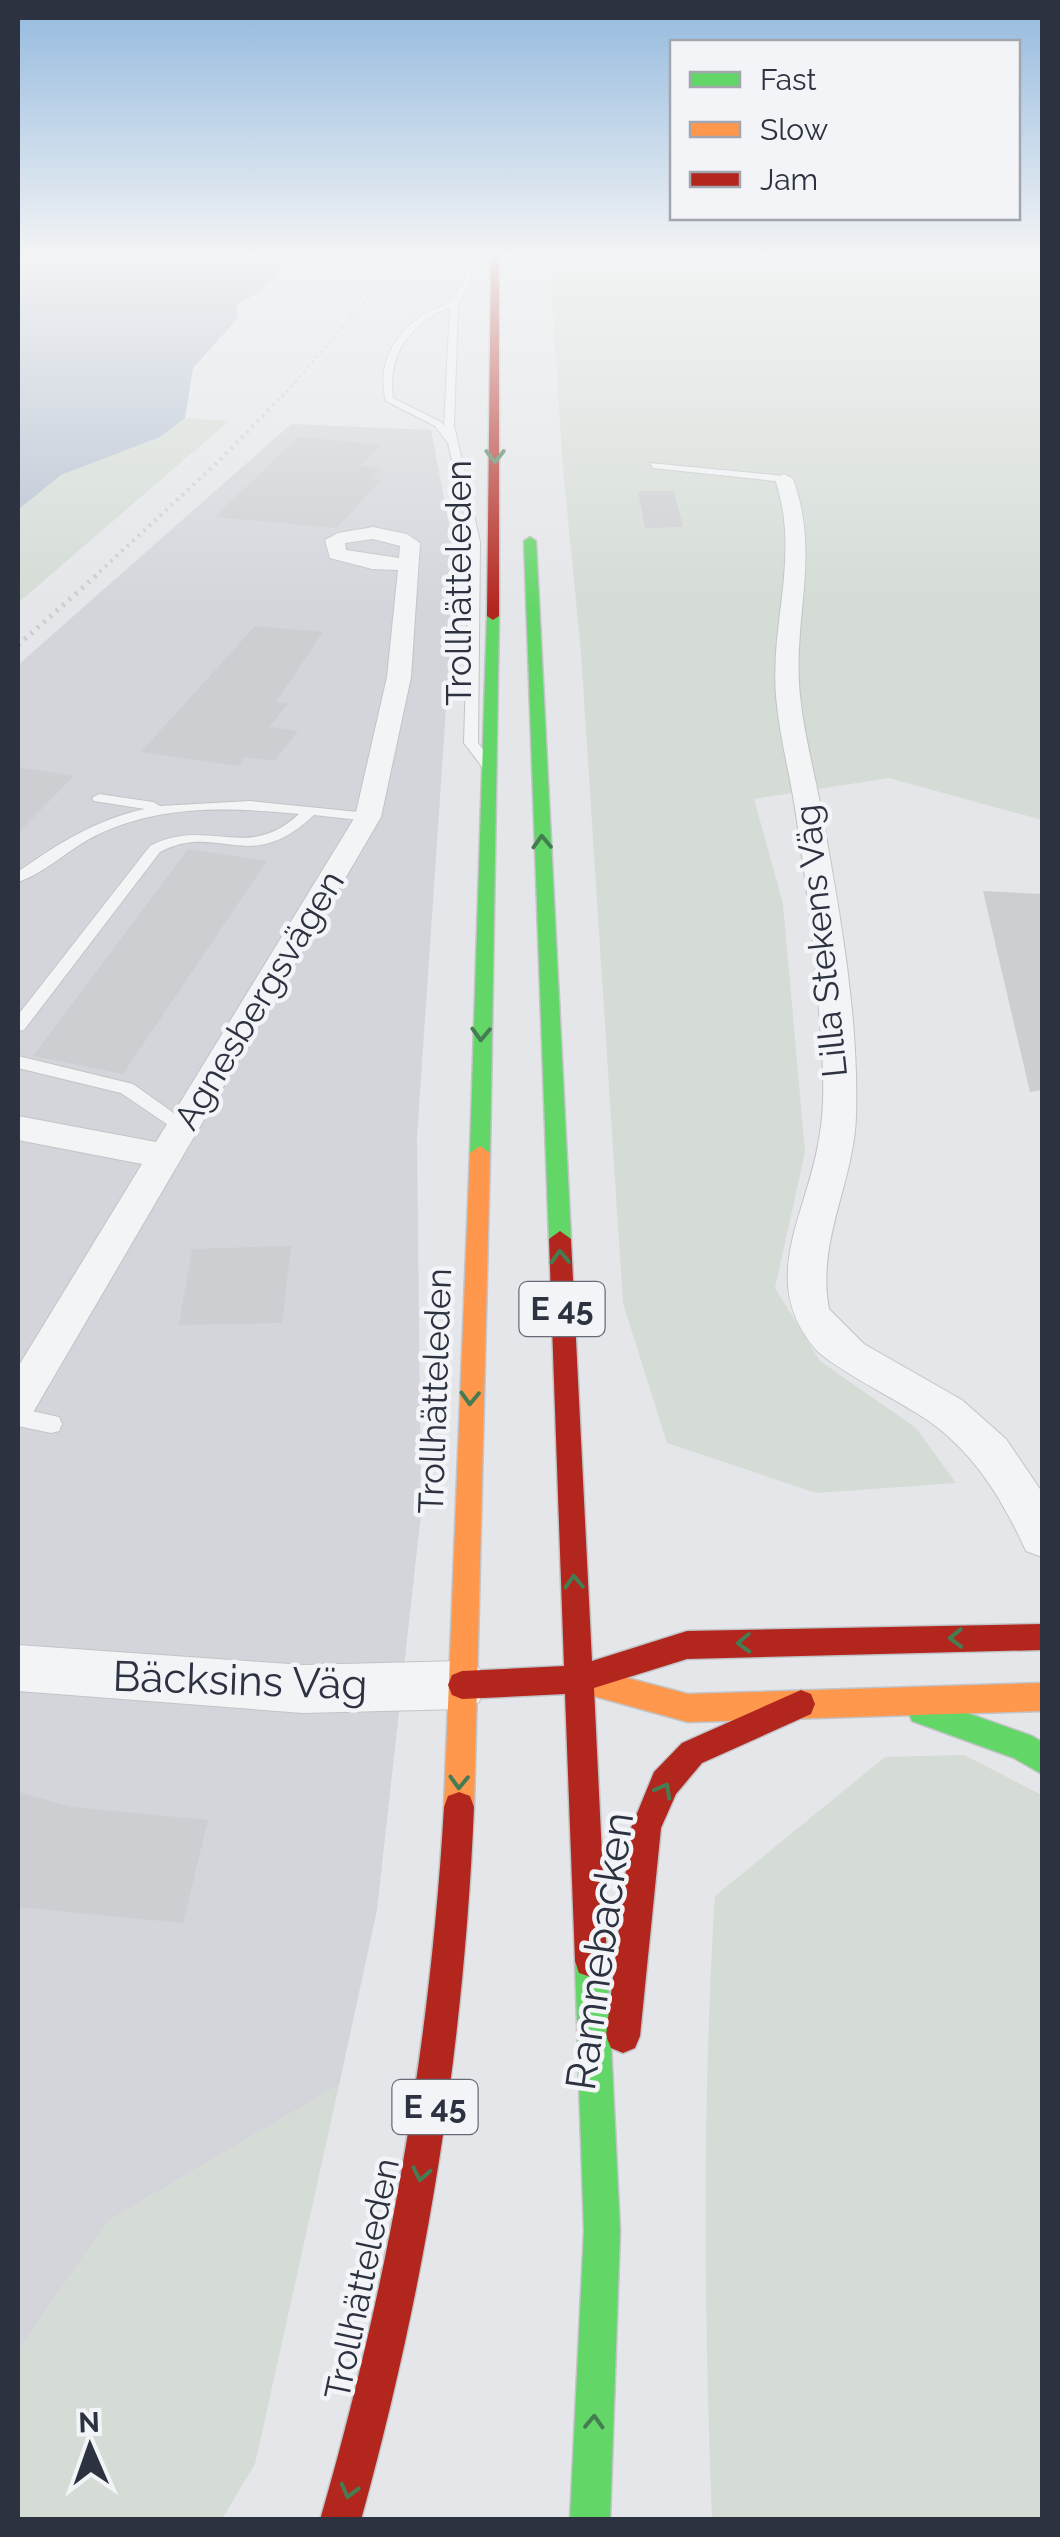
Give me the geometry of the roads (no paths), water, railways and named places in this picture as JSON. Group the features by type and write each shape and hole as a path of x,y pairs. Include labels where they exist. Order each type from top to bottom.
{"main road":[{"name":"Trollhätteleden","path":"340,2520 392,2320 438,2092 455,1931 492,770 494,372"},
{"name":"Trollhätteleden","path":"529,514 602,2231 590,2520"},
{"name":"Ramnebacken","path":"462,1684 578,1679 686,1645 1042,1638"},
{"name":"Ramnebacken","path":"578,1679 688,1708 1042,1697"},
{"path":"892,1700 1022,1746 1042,1759"},
{"name":"Ramnebacken","path":"602,2231 646,1828 664,1783 692,1752 801,1704"}],"street":[{"name":"Lilla Stekens Väg","path":"784,479 800,530 787,680 837,1024 839,1121 833,1166 806,1258 810,1311 824,1334 864,1363 947,1411 980,1440 1010,1475 1042,1537"},
{"name":"Agnesbergsvägen","path":"18,1402 368,818 400,677 409,565"},
{"path":"18,1128 165,1156"},
{"name":"Bäcksins Väg","path":"18,1668 304,1689 462,1684"}],"lane":[{"path":"390,372 388,399 438,424 450,440"},
{"path":"452,372 450,440 468,498 474,542 471,744 492,770"},
{"path":"652,465 784,479"},
{"path":"98,798 170,808 241,806 368,818"},
{"path":"18,878 94,832 130,817 170,808"},
{"path":"18,1026 155,849 193,839 252,846 278,840 296,828 310,811"},
{"path":"18,1062 127,1088 183,1126"},
{"path":"18,1417 51,1424"}],"water":[{"path":"18,372 192,372 185,418 160,437 61,475 18,510"}],"railway":[{"path":"282,397 304,372"},
{"path":"94,577 220,460 284,394"},
{"path":"18,645 97,575"}]}
